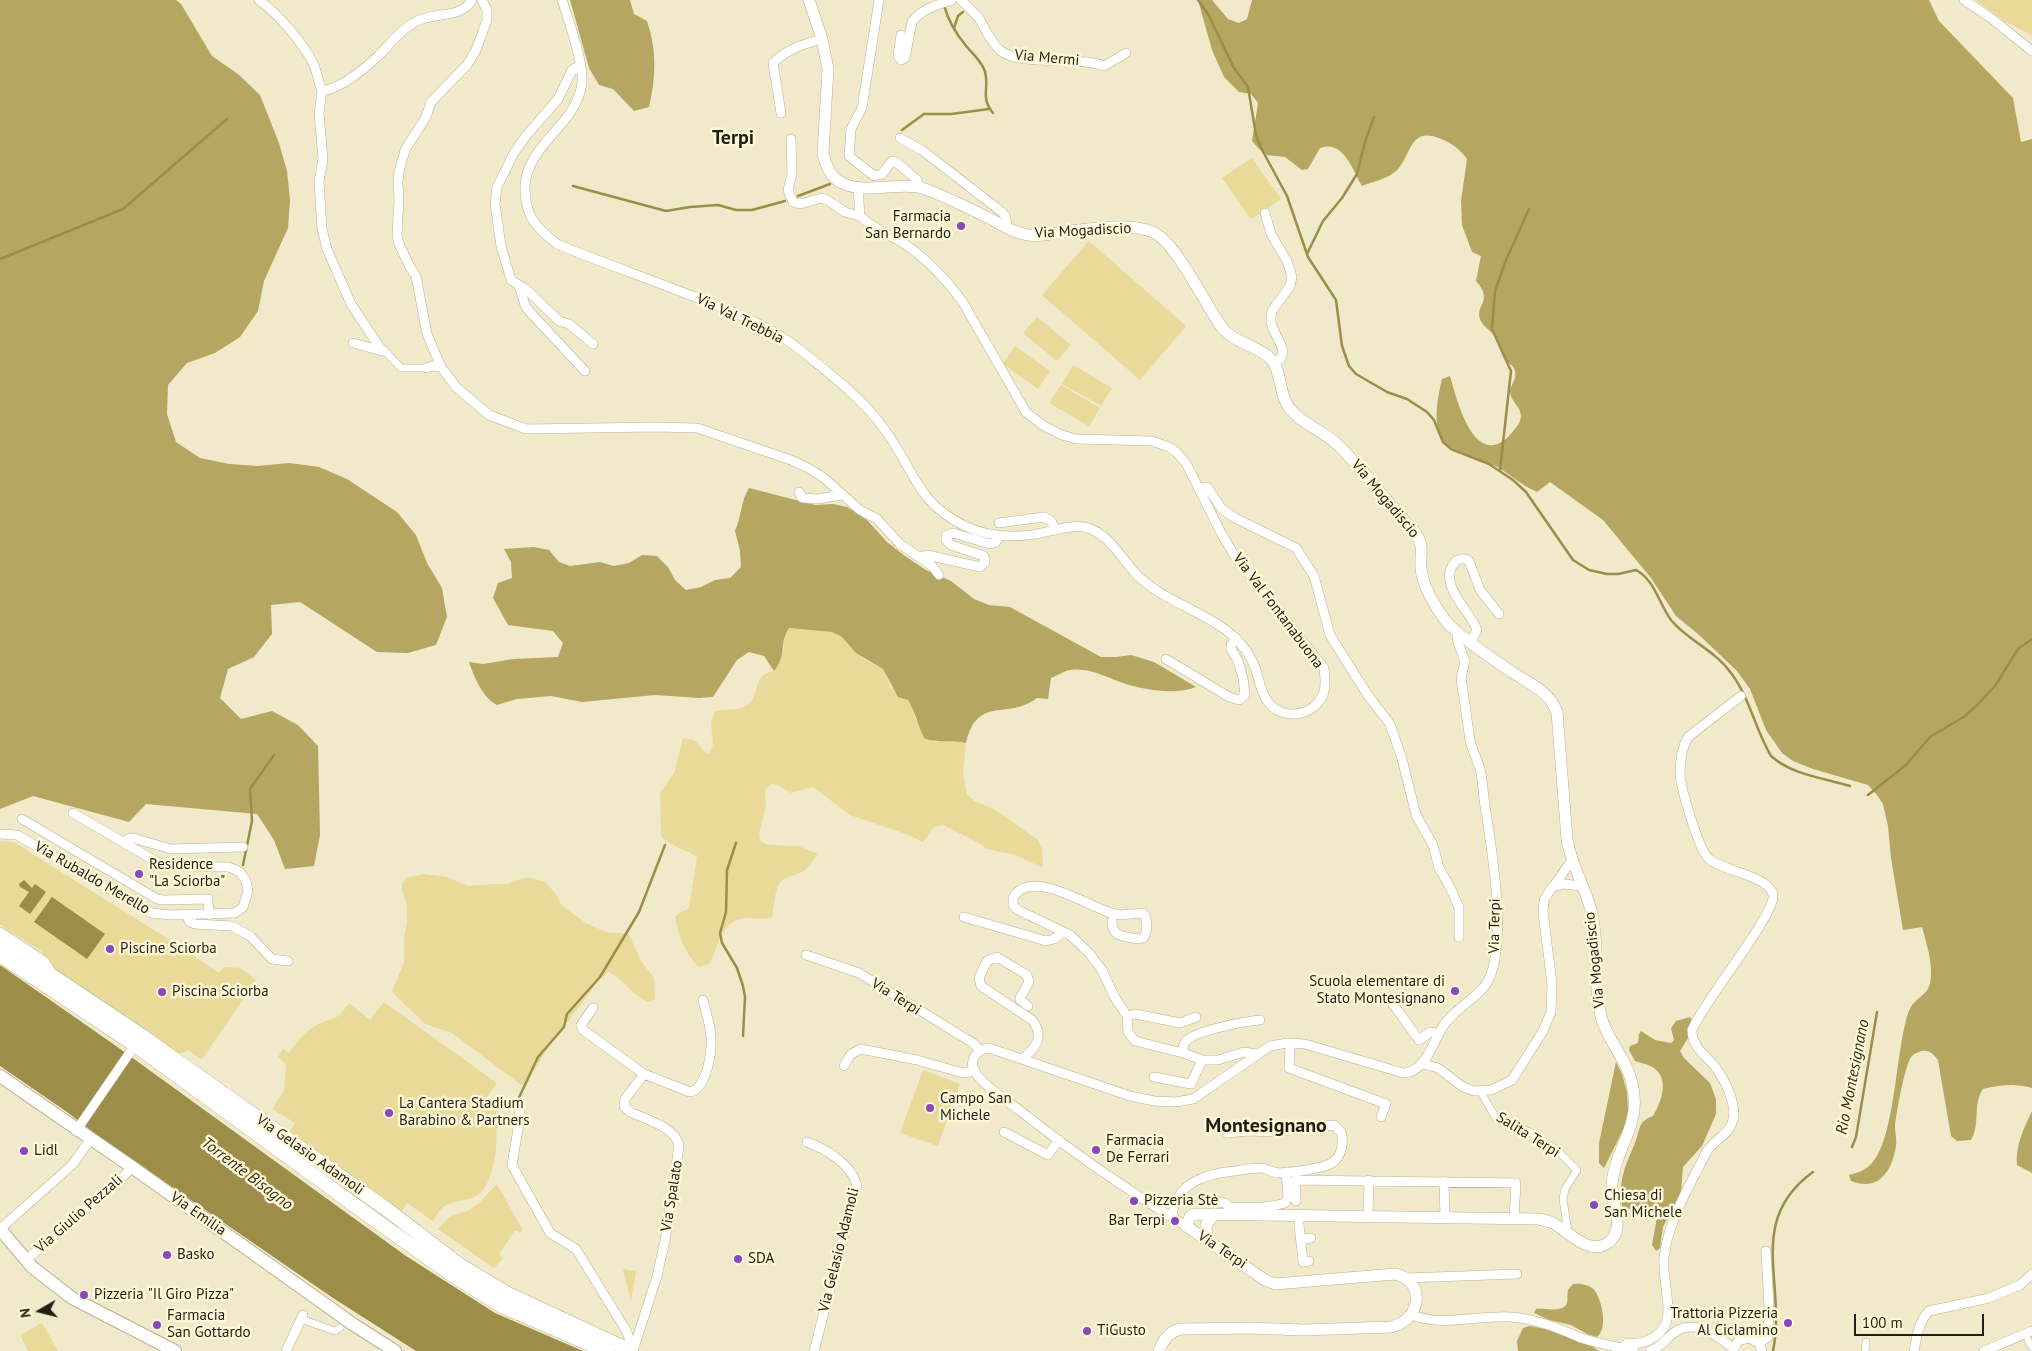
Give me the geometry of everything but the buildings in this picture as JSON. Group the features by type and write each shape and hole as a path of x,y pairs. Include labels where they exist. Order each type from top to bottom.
{"main road":[{"name":"Via Gelasio Adamoli","path":"0,941 133,1030 385,1208 461,1266 508,1294 632,1351"},
{"name":"Via Gelasio Adamoli","path":"0,955 454,1276 502,1306 606,1351"},
{"name":"Via Emilia","path":"0,1076 78,1128 90,1140 132,1167 354,1326 395,1351"},
{"path":"1,1234 43,1277 72,1298 175,1351"}],"street":[{"path":"259,0 283,22 305,50 314,66 322,91 319,113 323,159 319,182 322,229 327,249 351,304 383,349 401,368 441,367"},
{"path":"322,91 328,90 352,77 376,58 411,24 432,15 459,12 466,8 472,0"},
{"path":"482,0 487,10 487,20 476,50 467,65 431,102 426,117 405,150 399,172 397,235 399,244 416,276 427,334 441,367 456,387 484,412 526,429 697,428 741,442 798,464 824,478 860,510 876,519 900,544 932,566 939,575"},
{"name":"Via Val Trebbia","path":"562,0 580,65 582,82 573,108 537,151 525,180 526,200 531,219 544,233 557,244 723,308 767,329 800,349 866,408 885,430 915,482 930,502 969,528 998,536 1023,536 1056,530"},
{"name":"Via Mogadiscio","path":"809,0 822,39 828,69 823,144 824,161 839,182 858,187 919,188 978,213 1007,228 1030,235 1136,228 1153,232 1161,237 1175,253 1212,314 1229,336 1267,356 1274,363 1284,400 1290,409 1304,422 1338,444 1420,539 1422,548 1421,568 1424,580 1445,620 1504,667 1547,694 1555,706 1559,722 1567,839 1572,860 1592,913 1598,1004 1608,1035 1627,1066 1635,1098 1627,1137 1614,1171 1612,1185 1618,1217 1617,1229 1613,1238 1605,1245 1594,1246 1584,1244 1551,1222 1514,1219 1298,1215 1216,1208"},
{"path":"879,0 862,108 851,129 849,156 874,176 882,174 892,161 896,162 917,180 919,188"},
{"path":"901,35 898,56 902,60 906,58 912,22 917,15 935,5 952,0"},
{"name":"Via Mermi","path":"961,0 980,19 986,33 1000,51 1006,54 1026,59 1083,61 1106,66 1126,53"},
{"path":"1964,0 1992,18 2032,51"},
{"path":"781,113 773,63 794,48 822,39"},
{"path":"580,65 572,70 558,99 524,137 514,153 498,187 495,204 501,246 511,280 519,286 526,288 559,321 569,324 592,344"},
{"path":"900,138 923,151 1002,212 1006,217 1007,228"},
{"name":"Via Val Fontanabuona","path":"791,139 792,174 788,190 793,202 800,204 822,198 829,201 845,212 860,216 865,221 901,242 930,264 949,284 972,317 1026,412 1044,426 1062,435 1076,439 1100,441 1147,441 1169,447 1186,463 1221,533 1236,558 1274,608 1315,654 1324,668 1326,679 1323,694 1315,706 1304,713 1283,713 1268,703 1263,694 1252,660 1236,638 1144,581 1128,566 1108,540 1095,530 1080,526 1056,530"},
{"path":"858,187 860,216"},
{"path":"1265,213 1270,234 1287,261 1292,277 1290,286 1270,316 1271,326 1282,352 1281,358 1274,363"},
{"path":"519,286 525,305 585,371"},
{"path":"353,342 380,351 383,349"},
{"path":"1200,488 1207,487 1222,509 1235,518 1296,548 1314,576 1330,634 1367,694 1390,724 1402,759 1416,815 1434,845 1439,868 1458,908 1459,937"},
{"path":"800,492 802,498 816,499 842,495"},
{"path":"998,523 1038,518 1051,520 1056,530"},
{"path":"920,557 927,555 980,567 985,562 984,556 951,545 946,542 946,536 954,533 990,544 996,542 998,536"},
{"path":"1471,642 1477,633 1476,626 1458,602 1451,583 1451,570 1458,560 1466,559 1472,564 1480,590 1499,614"},
{"name":"Via Terpi","path":"1423,1064 1447,1019 1487,983 1497,945 1495,876 1480,769 1472,750 1463,692 1461,678 1464,661 1458,643 1457,631"},
{"path":"1166,659 1230,697 1239,700 1244,695 1245,687 1238,661 1231,650 1236,638"},
{"path":"1621,1348 1628,1343 1646,1342 1653,1338 1665,1324 1668,1312 1664,1270 1669,1234 1686,1193 1707,1151 1714,1141 1730,1128 1734,1118 1732,1104 1722,1078 1718,1070 1695,1046 1692,1030 1771,909 1774,895 1764,882 1716,864 1703,853 1684,794 1680,772 1684,744 1688,737 1740,696"},
{"name":"Via Rubaldo Merello","path":"0,834 17,835 151,913 209,914 224,910 235,913 243,907 247,900 246,881 240,872 229,867 169,866 157,862 73,813"},
{"path":"22,819 157,898 163,900 208,899 209,914"},
{"path":"125,843 128,839 133,838 171,849 243,847"},
{"path":"844,1066 850,1054 861,1049 916,1060 963,1073 974,1071 974,1056 980,1051 989,1048 1130,1096 1154,1102 1176,1102 1193,1099 1204,1093 1270,1046 1292,1043 1305,1044 1403,1073 1415,1071 1423,1064 1438,1068 1463,1087 1480,1091 1500,1087 1512,1080 1543,1031 1551,1012 1552,984 1543,912 1544,900 1572,860"},
{"path":"1552,887 1564,884 1582,886"},
{"path":"1112,921 1112,930 1115,933 1139,939 1143,938 1146,934 1146,918 1143,913 1112,913 1043,886 1026,887 1014,895 1013,905 1018,910 1074,938 1098,964 1114,996 1127,1016 1128,1032 1135,1042 1182,1053 1202,1060 1218,1060 1244,1052 1257,1054"},
{"name":"Via Rubaldo Merello","path":"186,914 190,922 195,924 232,926 250,936 272,959 288,961"},
{"path":"964,917 1046,941 1054,939 1064,932"},
{"path":"0,932 44,961 56,978"},
{"name":"Via Terpi","path":"806,955 859,973 973,1043 980,1051"},
{"path":"1022,1059 1036,1045 1038,1027 1032,1020 981,986 979,978 988,961 997,957 1027,975 1029,982 1020,1000 1028,1006"},
{"path":"1388,997 1420,1040 1430,1032 1439,1034"},
{"path":"593,1008 581,1025 583,1030 644,1074 687,1092 693,1092 699,1089 708,1062 711,1036 703,1000"},
{"path":"1127,1016 1136,1014 1180,1023 1196,1017"},
{"path":"1182,1053 1183,1045 1190,1038 1227,1025 1260,1020"},
{"path":"78,1128 133,1048 133,1030"},
{"path":"1292,1043 1290,1047 1289,1068 1386,1104 1382,1118"},
{"path":"1154,1077 1191,1084 1202,1060"},
{"name":"Via Terpi","path":"974,1071 1008,1102 1059,1140 1265,1280 1275,1284 1395,1274 1407,1278 1517,1274"},
{"name":"Via Spalato","path":"632,1351 657,1276 665,1241 679,1146 678,1139 673,1132 630,1112 624,1106 625,1099 644,1074"},
{"name":"Salita Terpi","path":"1480,1091 1496,1118 1530,1132 1558,1151 1577,1170 1565,1189 1563,1199 1568,1232"},
{"path":"518,1106 520,1117 512,1165 550,1233 576,1249 627,1332 632,1351"},
{"path":"1172,1217 1175,1204 1181,1192 1196,1180 1218,1173 1266,1169 1272,1172 1286,1172 1334,1162 1342,1144 1340,1130 1332,1125 1274,1132 1248,1131 1228,1133"},
{"path":"1004,1132 1048,1155 1059,1140"},
{"path":"1,1234 72,1165 90,1140"},
{"name":"Via Gelasio Adamoli","path":"807,1142 821,1147 838,1160 855,1178 857,1185 814,1351"},
{"path":"1266,1158 1266,1169"},
{"name":"Via Giulio Pezzali","path":"26,1260 122,1178 132,1167"},
{"name":"Via Mogadiscio","path":"1186,1226 1190,1217 1194,1214 1216,1208 1225,1203 1228,1207 1260,1208 1285,1203 1288,1198 1286,1172"},
{"path":"1296,1201 1295,1180 1516,1182 1514,1219"},
{"path":"1368,1216 1369,1180"},
{"path":"1444,1181 1445,1217"},
{"path":"1207,1239 1206,1225 1216,1208"},
{"path":"1298,1215 1303,1262 1310,1261"},
{"path":"1301,1240 1311,1238"},
{"path":"1650,1351 1663,1345 1674,1332 1690,1327 1716,1334 1735,1346 1749,1338 1760,1347 1768,1337 1769,1307 1766,1251"},
{"path":"1914,1351 1916,1332 1929,1311 1989,1298 2020,1285 2032,1274"},
{"path":"1159,1351 1163,1340 1174,1330 1181,1329 1250,1328 1304,1330 1391,1327 1402,1324 1412,1315 1415,1308 1415,1294 1407,1278"},
{"path":"1412,1315 1425,1320 1493,1317 1528,1319 1551,1325 1596,1342 1634,1351"},
{"path":"286,1351 302,1317 335,1331 340,1328"},
{"path":"1984,1351 1994,1349 2032,1331"},
{"path":"2028,1340 2032,1347"},
{"path":"1865,1351 1866,1342"}],"shaded area":[{"path":"0,0 176,0 181,4 212,56 238,74 260,95 279,143 287,171 290,200 288,228 264,281 258,311 240,337 215,353 187,363 168,385 167,414 176,442 200,458 229,464 258,466 289,463 319,467 347,479 397,512 416,535 427,563 442,588 447,617 436,645 408,653 377,652 300,602 271,605 272,634 254,657 228,669 220,698 241,719 272,711 298,725 318,746 320,835 314,866 285,869 274,840 257,814 146,804 129,822 33,796 0,809"},
{"path":"570,0 630,0 634,14 647,21 654,53 653,85 649,107 634,111 613,89 599,85 589,68"},
{"path":"1198,0 1212,0 1228,19 1239,23 1247,19 1252,0 1929,0 1939,21 2013,98 2021,142 2032,139 2032,1088 2008,1085 1983,1089 1978,1101 1976,1127 1971,1140 1957,1141 1951,1136 1938,1060 1930,1052 1922,1051 1912,1056 1909,1061 1901,1090 1895,1126 1896,1146 1887,1171 1882,1177 1869,1184 1851,1181 1849,1175 1867,1168 1879,1151 1890,1117 1907,1017 1912,1006 1928,989 1931,976 1930,957 1922,927 1903,930 1891,858 1888,826 1883,804 1877,795 1868,785 1813,769 1793,761 1782,753 1766,730 1750,689 1737,671 1676,616 1651,578 1603,520 1550,482 1537,492 1498,467 1450,447 1444,441 1437,425 1437,406 1442,379 1450,376 1468,426 1476,437 1485,444 1495,445 1507,438 1521,419 1521,413 1510,392 1515,377 1514,369 1505,360 1496,339 1480,319 1479,314 1484,293 1476,281 1481,256 1472,252 1462,225 1461,201 1467,159 1458,149 1439,138 1429,135 1421,136 1411,146 1395,172 1362,186 1351,165 1341,152 1335,148 1328,146 1320,148 1308,169 1302,170 1285,157 1267,155 1252,141 1258,103 1251,94 1239,92 1224,77 1212,50"},
{"path":"1976,0 2032,0 2032,35 2004,21"},
{"path":"1252,158 1281,199 1251,219 1222,178"},
{"path":"1089,241 1186,326 1140,380 1042,295"},
{"path":"1037,317 1071,345 1057,361 1023,333"},
{"path":"1015,346 1050,371 1038,389 1003,364"},
{"path":"1073,365 1112,388 1101,406 1062,384"},
{"path":"1061,385 1100,408 1089,426 1049,403"},
{"path":"749,488 815,505 833,504 847,507 867,520 887,542 905,556 926,570 951,581 974,599 989,605 1010,607 1101,657 1131,655 1154,662 1196,687 1179,691 1152,690 1126,684 1089,671 1066,671 1051,678 1048,699 1037,698 1026,705 986,713 971,728 966,743 934,741 924,738 908,700 898,697 883,669 856,653 842,637 832,632 789,628 784,639 781,659 774,671 764,656 749,652 737,660 713,697 655,695 582,702 551,696 517,699 497,705 483,692 469,662 483,664 513,659 558,657 563,643 553,631 508,625 493,598 498,583 512,578 511,562 504,549 534,547 549,550 559,562 570,566 600,562 614,566 629,563 642,555 657,556 668,567 675,580 686,590 701,587 715,580 730,578 741,567 740,551 735,531"},
{"path":"789,628 832,632 842,637 864,659 883,669 891,688 908,700 913,708 915,718 934,742 956,740 966,743 963,773 967,794 974,801 994,809 1038,840 1042,849 1043,868 1016,855 987,849 943,825 934,827 923,842 909,835 850,815 813,787 791,793 778,785 771,784 765,789 766,805 759,835 761,842 768,845 798,846 818,854 806,869 785,878 779,884 772,917 763,919 744,918 733,922 720,938 709,964 698,967 683,943 675,916 689,908 697,857 670,843 661,836 660,793 674,773 683,738 694,740 708,755 713,745 711,722 715,711 739,709 750,704 760,679 765,674 774,671 784,650 783,638"},
{"name":"Piscine Sciorba","path":"0,841 14,842 219,973 224,967 240,968 256,980 203,1058 201,1059 188,1050 182,1053 175,1053 56,970 41,951 0,925"},
{"path":"424,874 447,877 468,886 508,884 523,878 545,882 555,893 562,906 586,923 606,932 629,935 641,961 654,978 655,999 649,1002 643,999 608,972 598,981 546,1051 524,1087 452,1033 425,1024 392,992 404,962 407,905 402,890 402,882 408,877"},
{"name":"La Cantera Stadium Barabino & Partners","path":"384,1002 497,1083 484,1101 506,1117 496,1130 496,1146 491,1175 483,1190 474,1197 443,1207 433,1221 407,1203 401,1213 289,1133 295,1123 272,1109 284,1091 286,1064 278,1057 283,1049 289,1053 307,1032 337,1017 349,1003 370,1020"},
{"path":"1690,1017 1692,1020 1688,1038 1680,1051 1684,1058 1710,1083 1716,1099 1716,1114 1702,1146 1683,1167 1681,1193 1663,1227 1660,1248 1656,1251 1652,1245 1658,1212 1636,1210 1634,1208 1623,1210 1621,1191 1625,1167 1640,1126 1644,1121 1653,1116 1656,1111 1663,1085 1659,1073 1652,1067 1635,1061 1629,1050 1630,1046 1638,1043 1641,1031 1655,1040 1671,1043 1674,1040 1671,1028 1676,1021"},
{"path":"1616,1062 1622,1074 1627,1092 1628,1111 1624,1128 1604,1168 1599,1163 1599,1143"},
{"name":"Campo San Michele","path":"923,1070 960,1084 938,1146 900,1133"},
{"path":"2032,1111 2032,1173 2017,1165 2017,1151"},
{"path":"497,1184 522,1229 521,1233 515,1230 499,1254 503,1258 494,1268 438,1229 449,1217 469,1210 480,1202"},
{"path":"623,1269 636,1271 631,1301"},
{"path":"1573,1284 1588,1286 1598,1295 1603,1321 1597,1337 1571,1325 1549,1320 1534,1313 1536,1309 1558,1309 1565,1306 1568,1290"},
{"path":"42,1323 58,1351 28,1351 20,1335"},
{"path":"1530,1326 1566,1335 1585,1342 1599,1351 1518,1351 1517,1341 1523,1328"}],"water":[{"path":"24,880 32,888 35,884 46,892 30,914 19,906 29,892 20,887 19,884"},
{"path":"52,897 105,934 87,959 34,922"},
{"name":"Torrente Bisagno","path":"0,965 116,1046 406,1256 495,1313 583,1351 416,1351 333,1298 0,1066"}],"waterway":[{"path":"1198,0 1208,14 1234,68 1248,87 1256,135 1260,146 1287,196 1308,257 1336,300 1342,346 1349,366 1356,374 1387,392 1407,399 1427,412 1434,420 1443,442 1451,449 1489,464 1513,480 1526,492 1573,560 1589,570 1607,574 1618,574 1636,570 1642,574 1652,586 1671,620 1717,658 1731,673 1748,703 1765,746 1771,756 1798,772 1850,786"},
{"path":"944,5 956,32 984,69 987,101 993,113"},
{"path":"954,28 958,16 963,12"},
{"path":"902,130 924,114 951,114 989,109"},
{"path":"1307,254 1323,221 1342,198 1357,174 1374,117"},
{"path":"0,259 123,209 227,119"},
{"path":"798,196 830,184"},
{"path":"573,186 666,211 718,205 736,210 752,210 785,201"},
{"path":"1500,470 1511,371 1492,329 1495,291 1506,260 1529,209"},
{"path":"1868,795 1906,765 1930,737 1965,716 1977,705 1995,686 2018,649 2032,639"},
{"path":"243,865 252,821 250,789 274,755"},
{"path":"736,843 727,870 726,912 720,933 722,943 737,968 743,986 745,997 743,1036"},
{"path":"516,1104 538,1057 564,1027 567,1014 600,977 639,912 665,845"},
{"name":"Rio Montesignano","path":"1852,1147 1856,1137 1877,1012"},
{"name":"Rio Montesignano","path":"1773,1351 1776,1326 1774,1233 1780,1211 1792,1191 1813,1172"}],"place":[{"name":"Farmacia San Bernardo","path":"961,226"},
{"name":"Residence \"La Sciorba\"","path":"139,874"},
{"name":"Piscine Sciorba","path":"110,949"},
{"name":"Scuola elementare di Stato Montesignano","path":"1455,991"},
{"name":"Piscina Sciorba","path":"162,992"},
{"name":"Campo San Michele","path":"930,1108"},
{"name":"La Cantera Stadium Barabino & Partners","path":"389,1113"},
{"name":"Farmacia De Ferrari","path":"1096,1150"},
{"name":"Lidl","path":"24,1151"},
{"name":"Pizzeria Stè","path":"1134,1201"},
{"name":"Chiesa di San Michele","path":"1594,1205"},
{"name":"Bar Terpi","path":"1175,1221"},
{"name":"Basko","path":"167,1255"},
{"name":"SDA","path":"738,1259"},
{"name":"Pizzeria \"Il Giro Pizza\"","path":"84,1295"},
{"name":"Trattoria Pizzeria Al Ciclamino","path":"1788,1323"},
{"name":"Farmacia San Gottardo","path":"157,1325"},
{"name":"TiGusto","path":"1087,1331"}],"district":[{"name":"Terpi","path":"733,138"},
{"name":"Montesignano","path":"1266,1126"}]}
